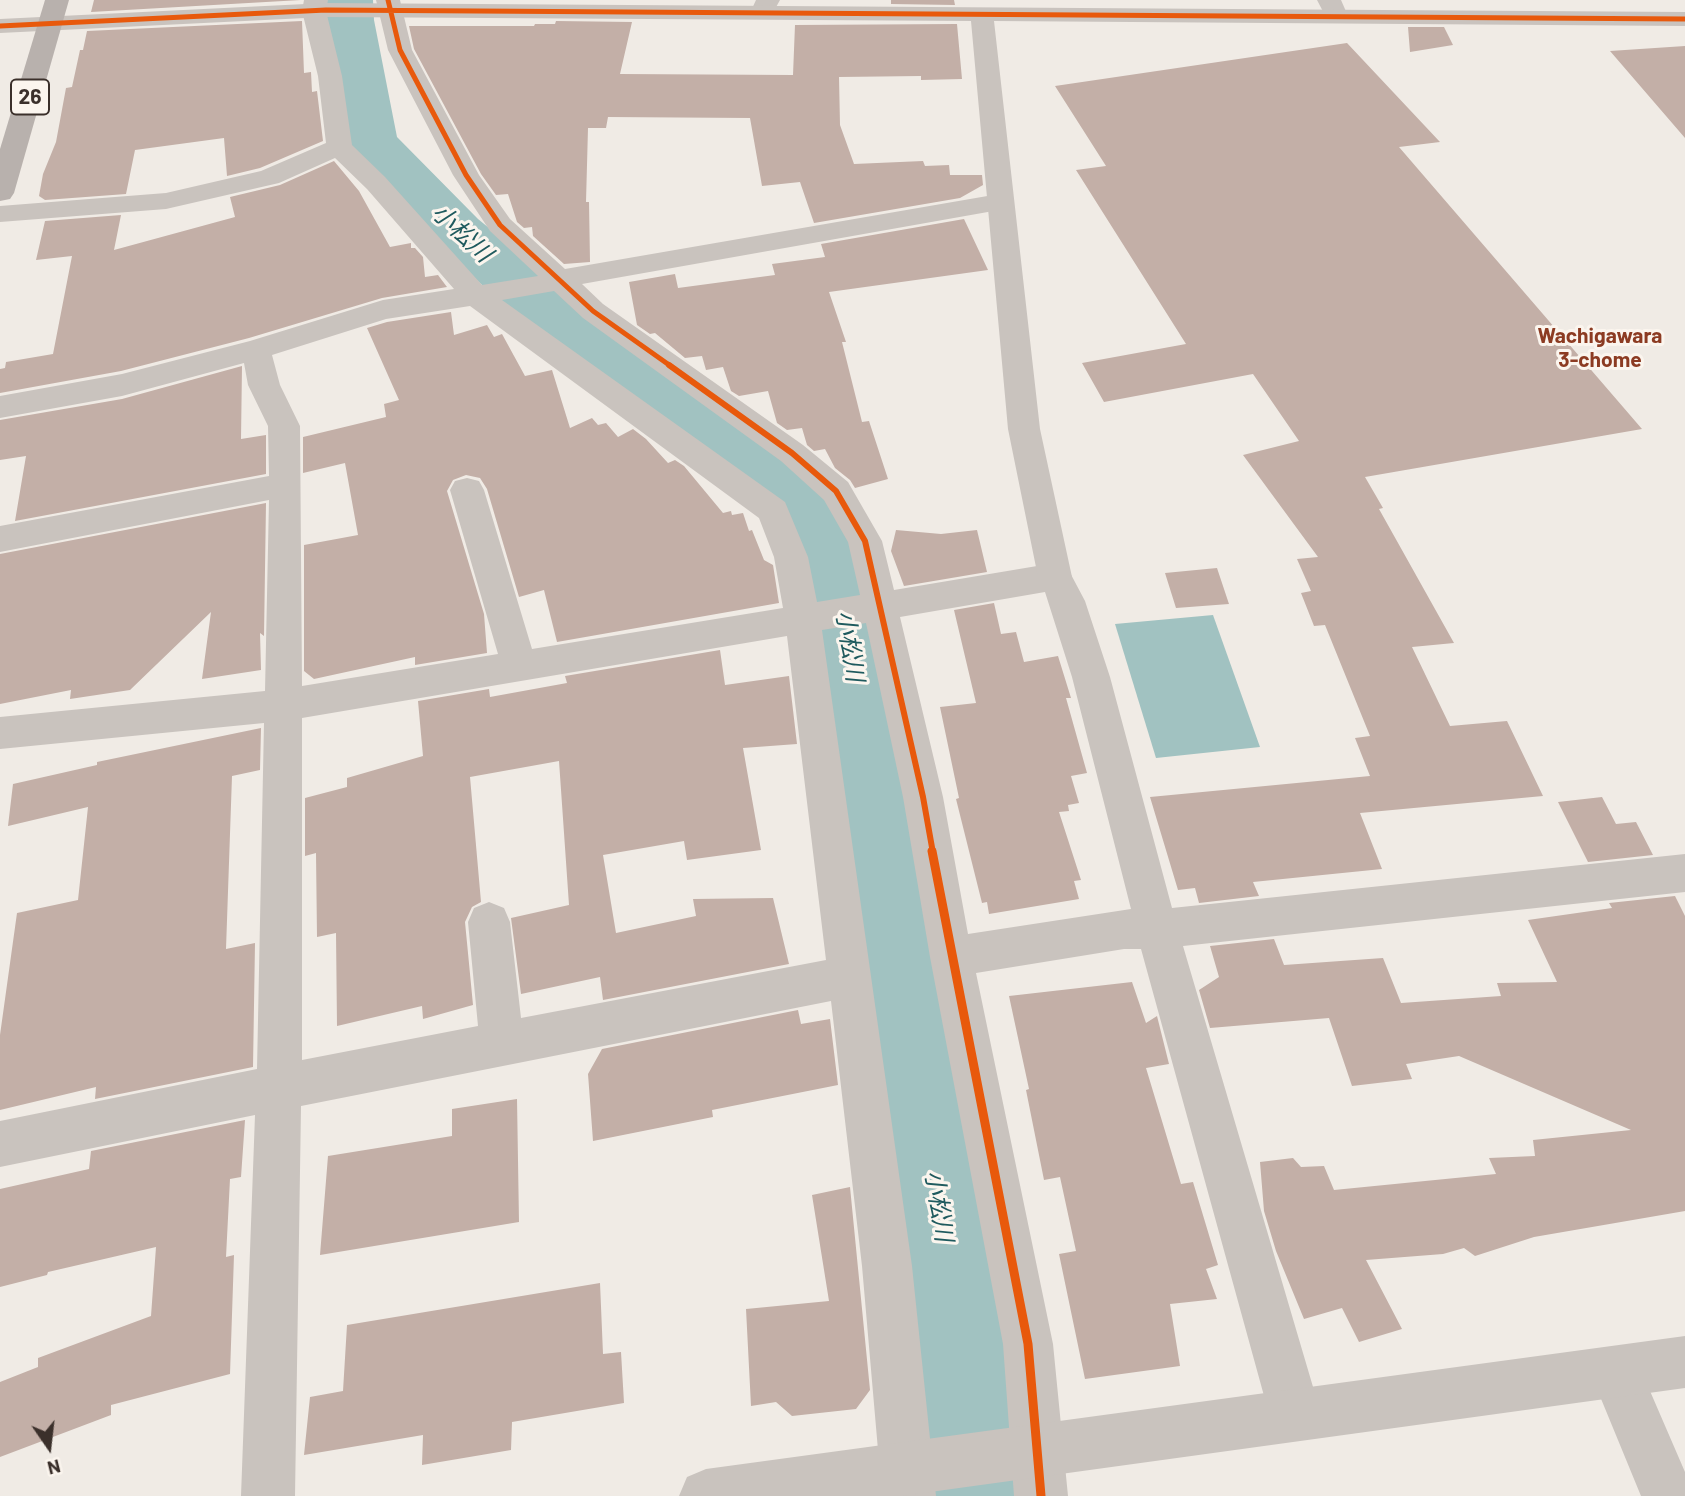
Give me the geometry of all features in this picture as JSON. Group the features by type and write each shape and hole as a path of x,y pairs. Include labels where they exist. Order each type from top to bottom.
{"main road":[{"name":"26","path":"0,193 55,12"}],"street":[{"path":"0,26 55,12 519,6 765,7 982,14 1332,8 1685,19"},
{"path":"319,7 339,148 376,183 475,295 773,511 791,556 803,620 916,1476"},
{"path":"383,7 400,50 466,174 500,225 555,281 792,453 836,491 865,541 923,797 951,957 1028,1344 1039,1474"},
{"path":"982,14 1024,429 1055,577 1067,601 1091,677 1157,929 1295,1414"},
{"path":"0,214 166,201 270,177 339,148"},
{"path":"0,407 122,385 256,350 383,310 999,202"},
{"path":"256,350 264,385 284,426 286,485 279,1086 268,1496"},
{"path":"0,539 286,485"},
{"path":"467,490 519,665"},
{"path":"0,733 284,705 1055,577"},
{"path":"951,957 1124,929 1157,929 1685,873"},
{"path":"489,922 502,1045"},
{"path":"0,1144 279,1086 850,976"},
{"path":"706,1496 916,1476 1039,1474 1295,1414 1685,1362"},
{"path":"1616,1372 1668,1496"}],"water":[{"path":"1213,615 1260,747 1156,758 1115,624"}],"building":[{"path":"94,0 301,0 91,12"},
{"path":"891,0 954,0 955,5 891,4"},
{"path":"302,21 304,73 311,72 312,92 317,91 323,141 260,168 227,176 224,138 135,150 126,194 45,200 39,196 43,174 56,142 66,88 72,87 87,31"},
{"path":"556,21 632,22 620,74 793,75 795,25 957,24 962,79 921,80 921,76 839,77 840,125 854,164 923,161 925,166 949,165 950,175 982,175 983,185 960,198 814,223 800,182 762,186 750,118 608,117 606,128 588,128 586,202 589,202 590,262 564,264 533,236 532,227 524,228 517,222 508,194 496,195 481,174 414,49 409,26 534,26 555,24"},
{"path":"1408,27 1444,27 1453,45 1410,52"},
{"path":"1347,43 1440,142 1399,147 1642,429 1365,477 1383,508 1379,509 1454,643 1412,647 1450,726 1507,721 1543,796 1360,813 1382,869 1253,882 1259,896 1199,903 1195,888 1178,890 1150,797 1370,776 1355,738 1370,736 1325,625 1314,626 1301,593 1311,591 1297,559 1318,557 1243,455 1299,441 1253,374 1104,402 1082,363 1186,344 1076,170 1106,166 1055,86"},
{"path":"1685,46 1685,138 1610,51"},
{"path":"334,161 359,191 390,247 411,243 411,248 415,248 423,257 425,277 438,275 447,287 382,298 249,338 121,371 0,393 0,369 5,368 6,362 53,354 72,256 36,260 45,221 121,215 114,250 235,217 230,197 280,185"},
{"path":"964,219 988,270 829,292 846,342 842,342 862,422 869,421 888,479 855,488 850,480 835,468 825,449 814,451 807,445 802,428 787,430 777,423 768,391 739,396 731,391 723,367 706,370 702,356 685,358 655,333 650,334 637,325 629,282 675,274 678,288 775,275 772,264 825,257 821,244"},
{"path":"451,312 454,335 487,325 494,337 502,334 525,376 552,370 570,428 592,418 598,425 606,423 618,437 633,429 668,463 675,460 684,466 723,513 743,513 764,560 773,565 779,603 557,642 544,590 519,597 487,489 480,478 466,475 453,480 447,491 484,614 487,653 415,665 415,657 314,679 304,671 304,545 358,535 345,463 303,473 303,437 386,417 384,404 399,400 367,328 387,322"},
{"path":"242,366 241,439 266,435 266,474 15,521 26,456 0,460 0,420 122,399"},
{"path":"266,503 264,636 260,633 261,670 202,679 211,612 130,690 70,699 71,690 0,704 0,554"},
{"path":"896,530 941,534 977,530 987,572 904,586 891,551"},
{"path":"1217,568 1229,604 1176,608 1165,573"},
{"path":"994,603 1001,634 1016,632 1024,662 1058,656 1071,698 1066,698 1087,773 1071,776 1079,803 1068,805 1069,811 1059,812 1081,880 1074,881 1079,899 989,914 987,902 982,903 956,799 959,798 940,707 976,703 954,610"},
{"path":"720,650 725,685 789,676 797,744 743,748 761,850 687,860 684,841 603,855 616,933 696,916 693,899 773,898 789,964 603,1000 600,977 521,994 511,918 569,905 559,761 470,777 481,902 472,907 465,922 473,1005 423,1019 422,1006 337,1026 336,933 317,937 316,853 305,856 305,798 347,787 347,778 423,756 418,701 489,689 490,697 567,683 565,676"},
{"path":"261,728 260,770 232,776 226,949 255,943 253,1067 95,1099 96,1087 0,1110 0,1035 17,913 78,900 88,807 8,826 13,784 97,765 97,762"},
{"path":"1602,797 1616,824 1636,822 1653,855 1588,862 1558,802"},
{"path":"1675,896 1685,916 1685,1211 1534,1237 1475,1256 1464,1248 1443,1254 1366,1260 1402,1329 1359,1342 1342,1308 1304,1319 1276,1251 1264,1211 1260,1162 1293,1158 1301,1167 1324,1166 1334,1190 1496,1174 1489,1158 1535,1156 1533,1140 1631,1130 1459,1056 1406,1064 1412,1079 1352,1086 1329,1018 1210,1028 1199,990 1219,977 1210,946 1274,939 1284,965 1383,958 1401,1003 1501,996 1497,983 1557,982 1528,920 1612,908 1609,903"},
{"path":"1132,982 1146,1023 1157,1016 1169,1064 1146,1068 1181,1184 1193,1182 1218,1265 1206,1269 1217,1299 1170,1304 1180,1366 1085,1379 1059,1254 1076,1251 1060,1177 1044,1180 1026,1090 1029,1089 1009,996"},
{"path":"798,1010 801,1024 830,1019 838,1085 712,1110 713,1117 593,1141 588,1074 602,1049"},
{"path":"517,1099 519,1222 320,1255 328,1156 452,1136 452,1109"},
{"path":"245,1120 241,1177 230,1179 226,1257 234,1255 230,1374 111,1405 111,1415 0,1457 0,1382 38,1367 38,1358 151,1316 156,1247 48,1272 47,1275 0,1287 0,1189 89,1169 91,1151"},
{"path":"850,1187 870,1390 856,1409 792,1416 776,1402 751,1406 746,1309 829,1301 812,1195"},
{"path":"600,1283 603,1354 621,1352 624,1403 512,1422 511,1450 422,1465 423,1435 304,1455 310,1397 343,1391 347,1325"}],"waterway":[{"name":"小松川","path":"349,0 349,20 371,141 457,232 571,328 634,370 746,453 793,494 819,526 838,574 943,1225 980,1496"}],"cycle path":[{"path":"388,0 400,50 466,175 500,225 593,311 792,453 836,491 865,541 923,797 951,957 1028,1344 1041,1496"},
{"path":"0,26 326,10 1685,19"}],"district":[{"name":"Wachigawara 3-chome","path":"1600,348"}]}
